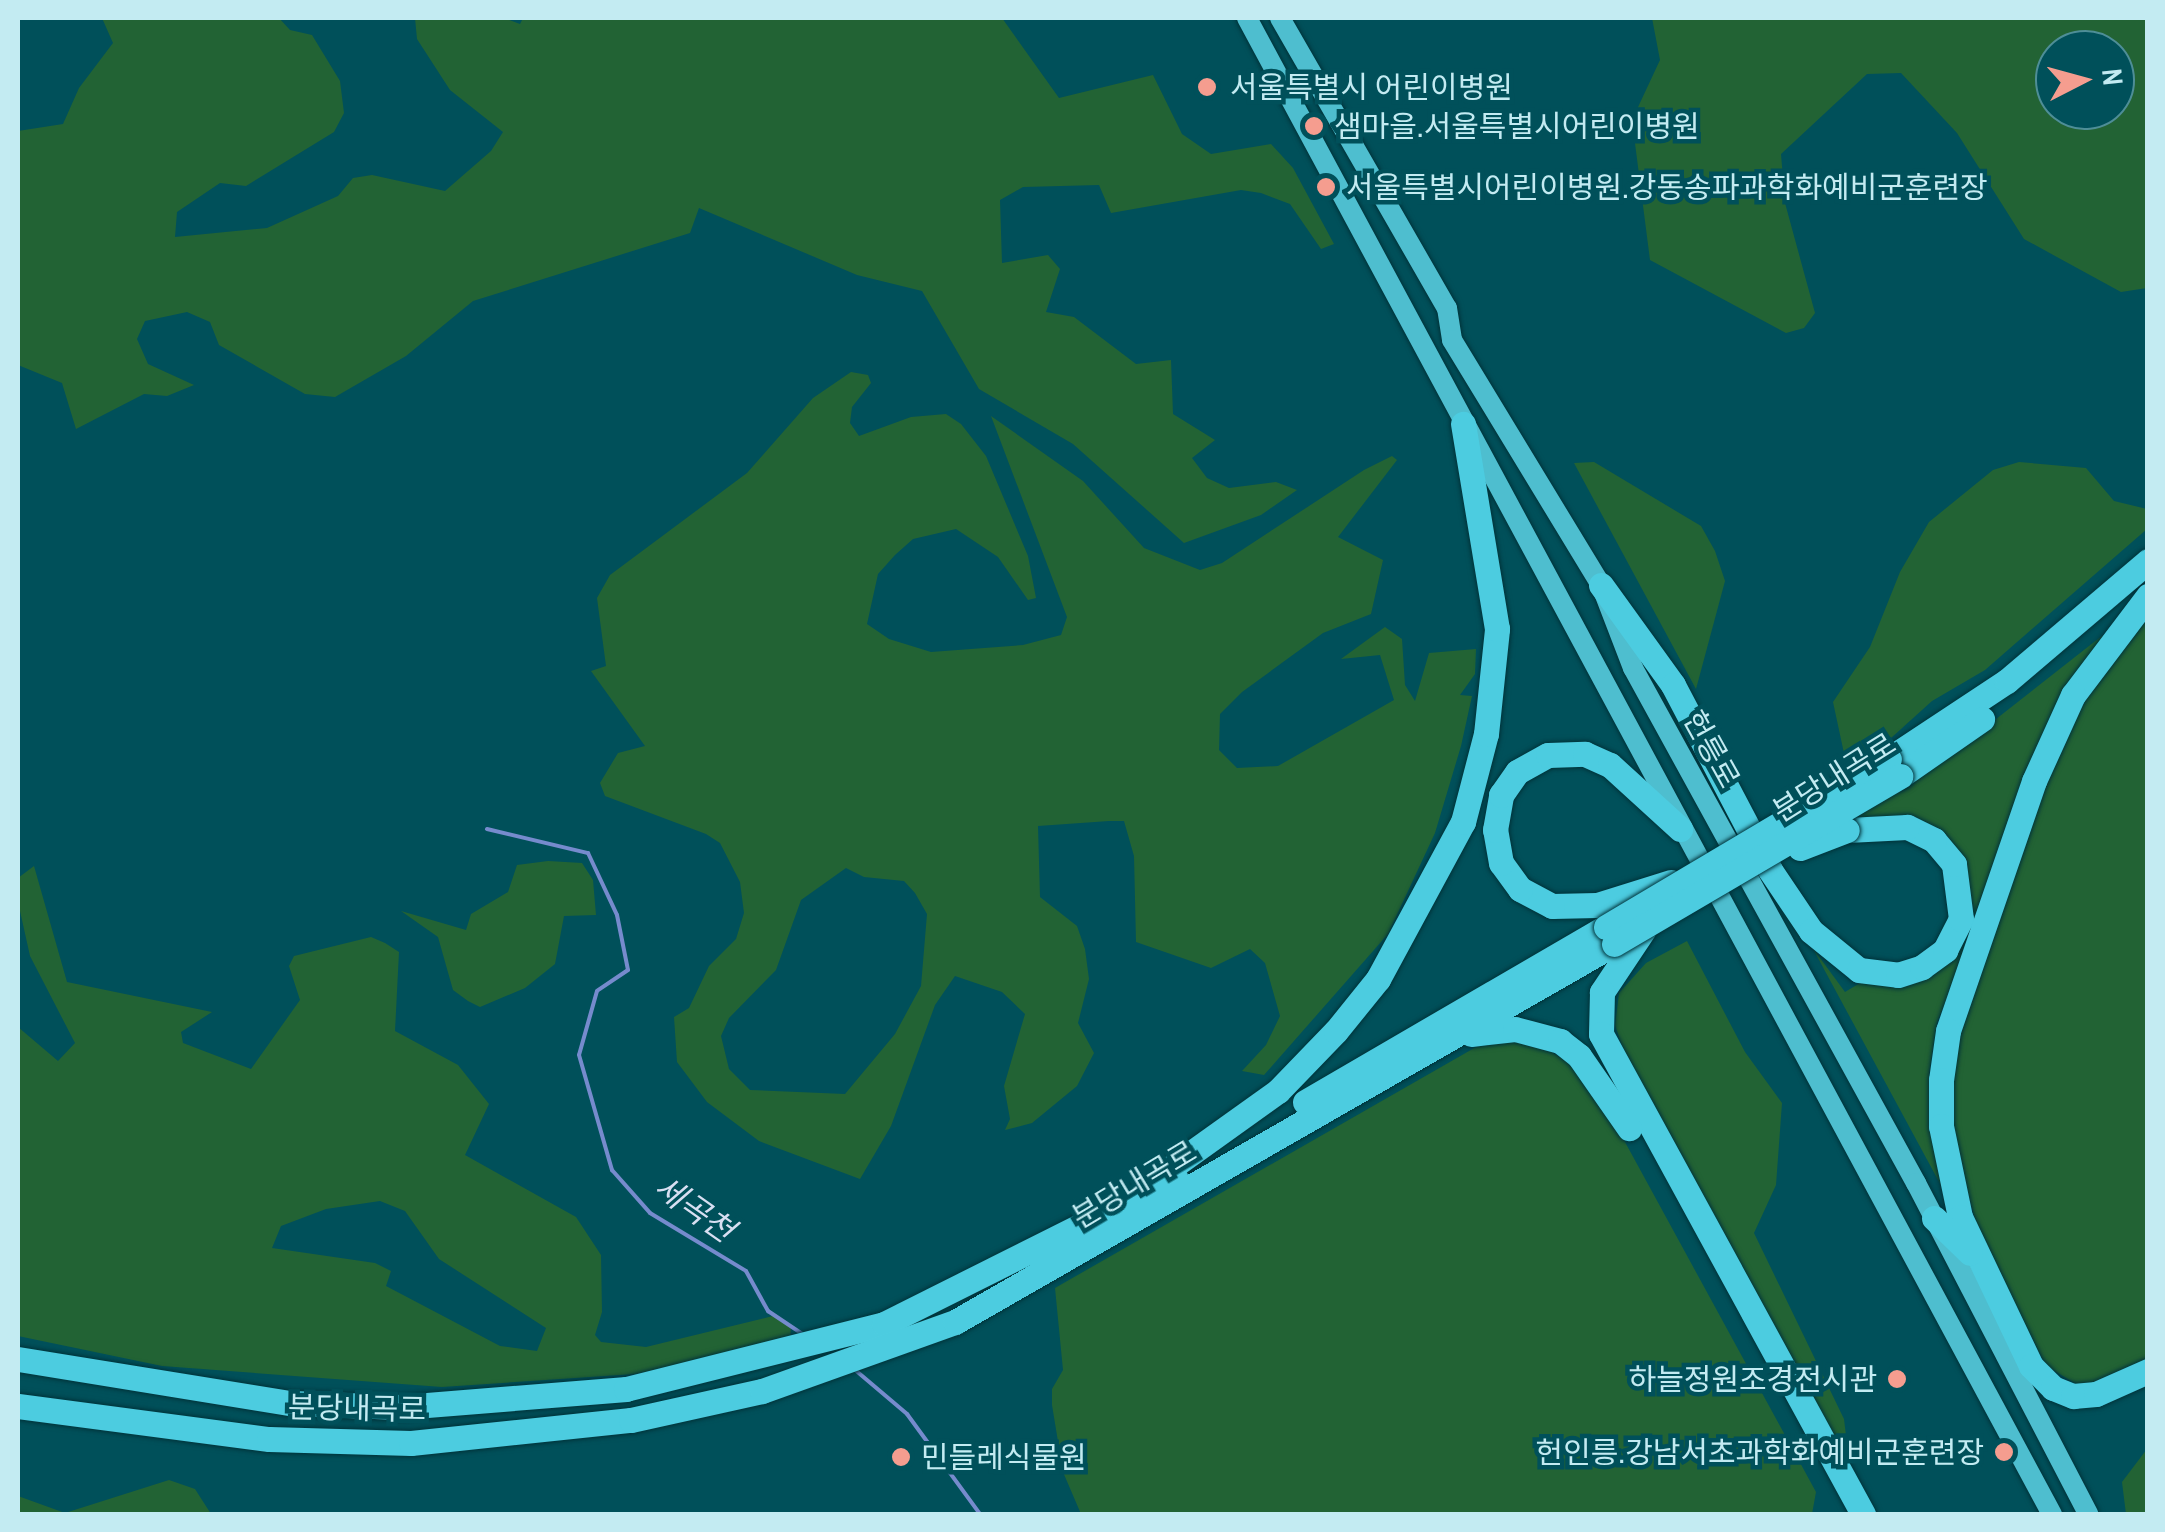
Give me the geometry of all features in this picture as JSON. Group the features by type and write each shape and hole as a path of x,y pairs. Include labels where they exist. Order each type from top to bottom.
{"highway":[{"path":"1078,1230 1278,1091 1378,979 1430,893 1463,822 1486,734 1496,629 1463,424"},
{"name":"분당내곡로","path":"18,1359 291,1403 402,1407 626,1389 817,1344 884,1324 1078,1230 1610,934 1644,928 1761,868 2007,681 2148,561"},
{"name":"분당내곡로","path":"18,1406 269,1440 411,1443 631,1420 846,1364 955,1322 1456,1037 1610,934 1680,879 1894,768 2016,694 2148,583"},
{"path":"1601,585 1673,685 1761,868 1821,943 1859,970 1906,974 1954,938 1962,912 1957,873 1940,845 1914,830 1860,827 1761,868"},
{"path":"2148,596 2073,695 2034,780 1948,1031 1941,1126 1956,1204 1980,1264 2031,1366 2062,1393 2088,1396 2148,1371"},
{"path":"1680,829 1610,765 1585,754 1548,755 1518,772 1501,795 1495,830 1501,863 1520,889 1610,934 1601,1034 1846,1514"},
{"path":"1456,1037 1545,1032 1579,1056 1614,1101 1863,1514"},
{"path":"1934,1218 1980,1264"},
{"path":"2005,1313 2008,1363"}],"main road":[{"path":"1247,18 2052,1514"},
{"name":"헌릉로","path":"1280,18 1447,308 1452,340 1601,585 1634,668 1934,1218 2088,1514"}],"green space":[{"path":"102,18 279,18 290,30 312,35 340,81 344,113 334,132 246,186 220,183 177,212 175,237 267,228 338,196 353,178 372,175 445,191 491,151 503,132 450,90 417,39 415,18 504,18 520,24 523,18 1002,18 1059,98 1153,75 1182,134 1211,154 1271,144 1293,168 1334,244 1321,249 1290,204 1261,193 1241,190 1111,213 1099,185 1023,187 1000,200 1002,263 1048,255 1060,269 1046,312 1074,317 1136,364 1171,360 1173,414 1215,440 1192,458 1207,478 1229,488 1276,482 1297,490 1261,515 1184,543 1073,444 979,389 922,291 857,275 699,208 690,233 473,301 406,356 335,397 305,394 219,345 210,322 187,312 145,321 137,339 148,364 194,385 167,396 144,394 76,429 62,383 18,365 18,131 63,124 79,88 113,43"},
{"path":"1652,18 2147,18 2147,288 2121,292 2024,239 1957,133 1901,73 1867,74 1781,154 1785,203 1815,313 1804,328 1786,333 1650,260 1632,120 1660,60"},
{"path":"851,372 868,375 871,383 852,407 850,423 859,436 911,417 946,414 961,424 986,456 1028,556 1036,598 1028,600 998,557 956,529 913,539 878,574 867,624 889,639 931,652 1023,645 1061,635 1067,617 991,416 1083,481 1144,548 1200,570 1222,563 1364,470 1392,456 1397,460 1338,537 1383,560 1371,614 1323,633 1242,692 1220,714 1219,750 1237,768 1278,766 1394,700 1380,655 1341,659 1385,627 1402,639 1405,685 1415,701 1429,653 1476,649 1475,674 1460,695 1472,696 1435,833 1388,934 1264,1075 1242,1071 1266,1045 1280,1016 1265,963 1250,949 1211,968 1136,942 1134,856 1124,821 1038,826 1040,897 1077,926 1085,949 1089,979 1078,1023 1094,1053 1077,1086 1032,1123 1005,1130 1010,1119 1004,1086 1025,1014 1002,992 955,976 935,1005 891,1126 860,1179 759,1141 707,1102 677,1062 674,1017 689,1008 709,966 736,939 744,913 740,882 720,843 706,834 605,796 600,783 618,753 645,746 591,671 606,666 597,598 610,575 747,473 813,398","holes":["846,868 864,877 904,881 927,914 921,986 895,1034 845,1094 750,1090 729,1069 721,1036 729,1018 776,970 801,900"]},
{"path":"1594,462 1701,526 1715,551 1725,581 1696,689 1574,463"},
{"path":"2019,462 2086,468 2114,501 2147,509 2147,529 1985,670 1932,701 1880,748 1845,758 1833,702 1870,647 1900,572 1929,522 1993,470"},
{"path":"2147,612 2147,1364 2099,1386 2078,1385 2046,1366 1977,1227 1952,1131 1951,1097 1957,1036 2046,766 2079,704"},
{"path":"2103,635 1937,1022 1929,1073 1944,1191 1812,947 1845,992 1860,983 1908,984 1954,952 1954,849 1841,826 1963,745"},
{"path":"548,861 582,863 593,880 596,915 564,916 555,964 525,988 480,1007 468,1001 453,990 438,937 401,911 466,930 471,914 508,892 517,865"},
{"path":"34,866 67,982 212,1012 181,1032 183,1043 251,1069 300,1000 289,966 294,956 371,937 385,943 399,952 395,1031 458,1065 489,1104 465,1155 576,1217 601,1255 602,1312 595,1335 601,1342 646,1347 773,1316 791,1326 790,1343 635,1374 442,1387 162,1366 18,1336 18,1027 58,1061 75,1043 30,956 18,902 18,878","holes":["380,1201 405,1211 439,1259 546,1328 537,1351 500,1346 386,1286 391,1271 375,1263 272,1248 281,1226 326,1209"]},
{"path":"1687,941 1745,1052 1782,1103 1776,1185 1754,1233 1844,1419 1850,1468 1633,1079 1615,1025 1619,993 1646,963"},
{"path":"1530,1038 1589,1076 1816,1492 1812,1514 1081,1514 1063,1472 1052,1405 1052,1389 1063,1370 1055,1288 1476,1047"},
{"path":"2147,1449 2147,1514 2126,1514 2122,1482"},
{"path":"169,1480 195,1489 211,1514 18,1514 18,1496 65,1513"}],"waterway":[{"name":"세곡천","path":"487,829 588,853 617,915 628,970 597,991 579,1055 612,1170 650,1213 746,1271 768,1311 804,1335"},
{"name":"세곡천","path":"854,1369 907,1414 980,1514"}],"place":[{"name":"서울특별시 어린이병원","path":"1207,87"},
{"name":"샘마을.서울특별시어린이병원","path":"1314,126"},
{"name":"서울특별시어린이병원.강동송파과학화예비군훈련장","path":"1326,187"},
{"name":"하늘정원조경전시관","path":"1897,1379"},
{"name":"헌인릉.강남서초과학화예비군훈련장","path":"2004,1452"},
{"name":"민들레식물원","path":"901,1457"}]}
